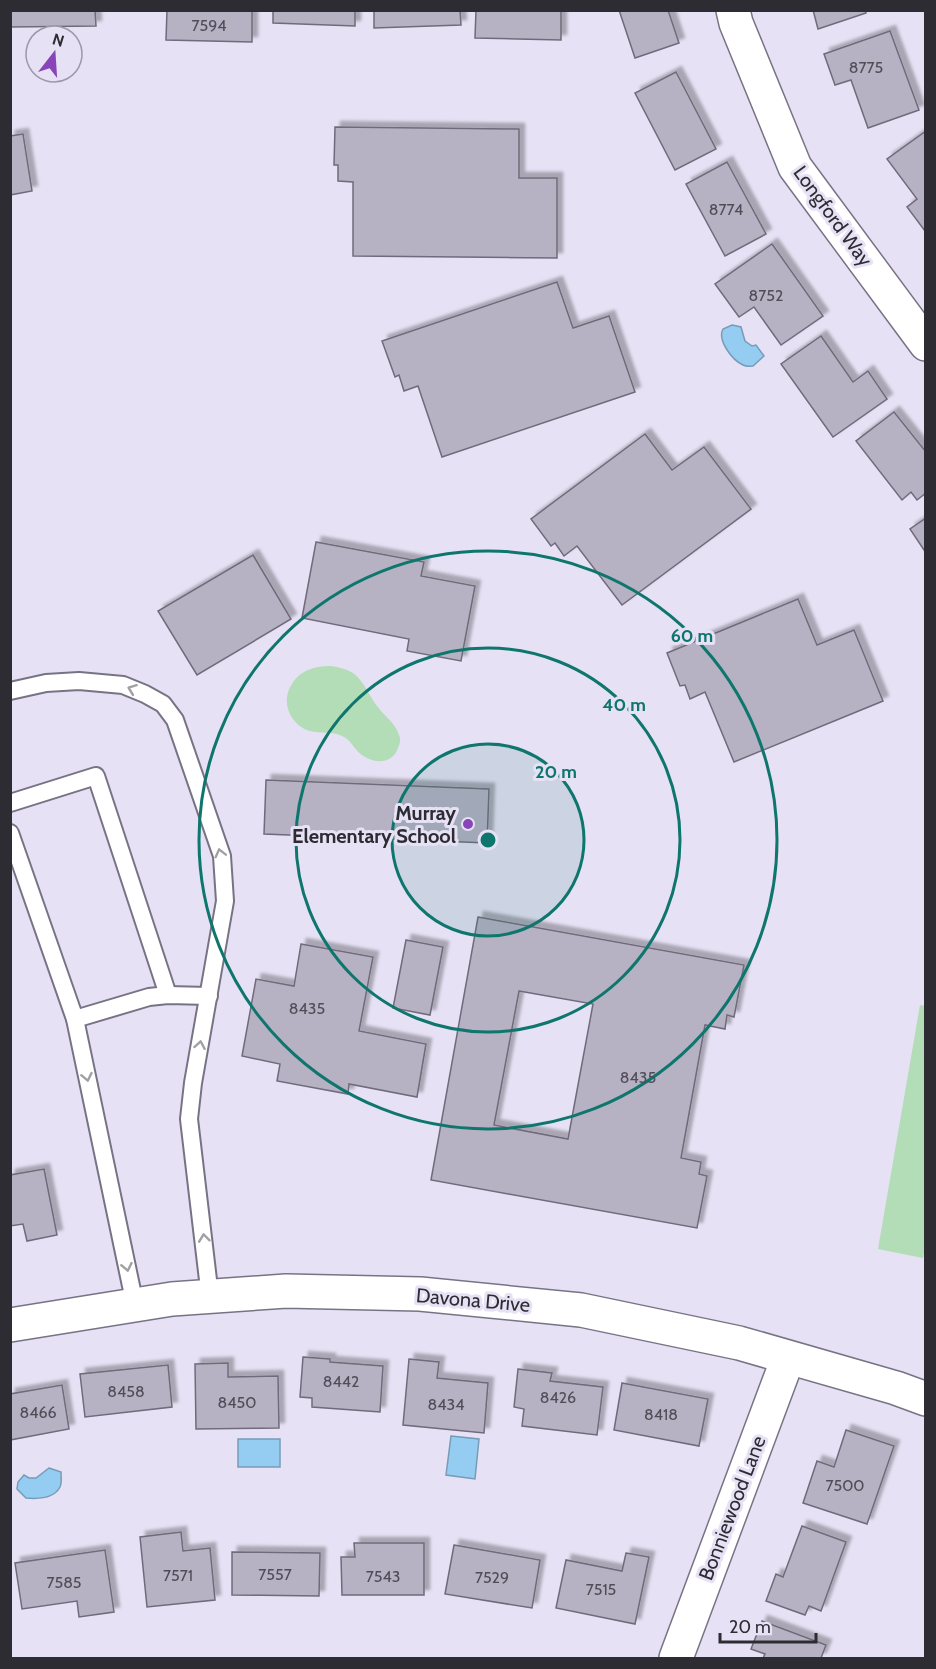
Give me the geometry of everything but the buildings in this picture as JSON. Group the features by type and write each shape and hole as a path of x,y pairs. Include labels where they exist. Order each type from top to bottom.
{"street":[{"name":"Longford Way","path":"733,10 736,23 795,167 926,344"},
{"name":"Davona Drive","path":"10,1325 172,1299 286,1291 420,1294 581,1310 739,1343 896,1388 926,1399"},
{"name":"Bonniewood Lane","path":"676,1659 788,1358"}],"lane":[{"path":"10,691 46,683 79,681 123,685 163,704 175,720 222,856 225,901 193,1083 189,1119 210,1297"},
{"path":"10,803 96,776 168,995"},
{"path":"10,832 75,1019 135,1305"},
{"path":"75,1019 149,997 209,996"}],"green space":[{"path":"331,666 345,669 357,676 377,706 395,726 400,743 396,753 389,759 379,761 370,759 362,755 342,736 310,731 297,724 292,718 287,698 295,679 309,670"},
{"path":"920,1005 926,1006 926,1242 923,1258 878,1249"}],"water":[{"path":"732,325 741,327 745,341 752,346 756,345 764,356 753,366 746,366 739,362 724,344 723,329"},
{"path":"451,1436 479,1439 475,1479 446,1475"},
{"path":"238,1439 280,1439 280,1467 238,1467"},
{"path":"49,1468 61,1472 61,1485 54,1494 40,1498 26,1498 17,1489 18,1482 24,1475 36,1478"}],"place":[{"name":"Murray Elementary School","path":"468,824"}]}
